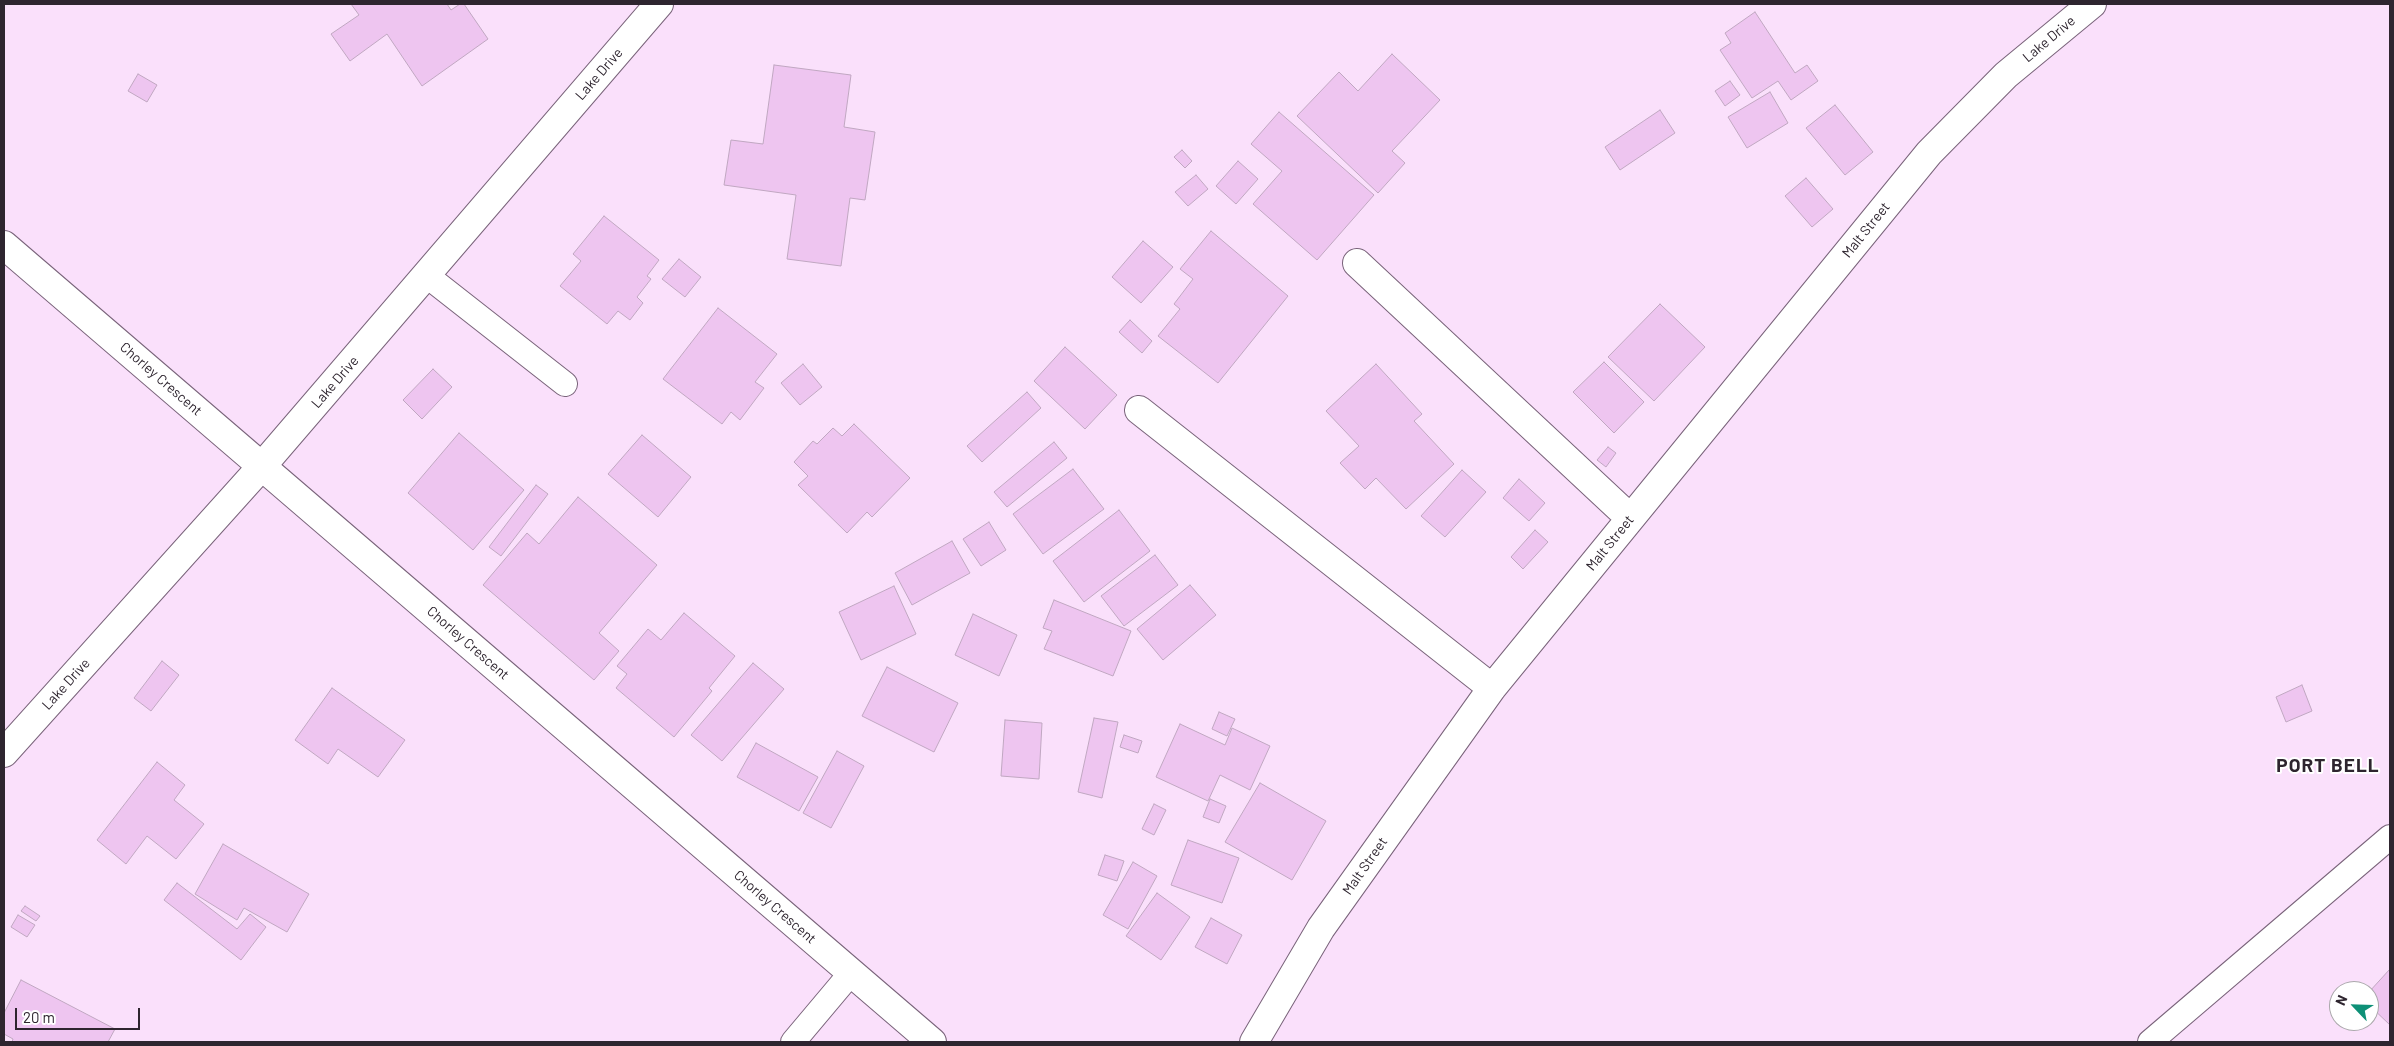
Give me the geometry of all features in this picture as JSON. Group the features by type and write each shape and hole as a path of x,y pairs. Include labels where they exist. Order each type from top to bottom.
{"street":[{"name":"Lake Drive","path":"4,753 262,466 659,4"},
{"name":"Lake Drive","path":"2006,75 2092,4"},
{"name":"Malt Street","path":"1254,1042 1321,928 1492,688 1929,153 2006,75"},
{"name":"Chorley Crescent","path":"4,245 932,1042"},
{"path":"1357,263 1630,518"},
{"path":"1139,410 1492,688"}],"lane":[{"path":"426,275 565,384"},
{"path":"2150,1042 2390,837"},
{"path":"793,1042 851,973"}],"building":[{"path":"351,4 447,4 451,10 460,4 464,4 488,39 422,86 387,34 350,61 331,34 359,15"},
{"path":"1755,12 1795,73 1807,65 1818,81 1791,100 1778,81 1752,98 1720,50 1731,43 1725,33"},
{"path":"1392,54 1440,100 1392,151 1405,163 1378,193 1297,116 1339,72 1358,91"},
{"path":"774,65 851,75 844,127 875,132 865,200 850,198 841,266 787,259 796,195 724,185 731,140 763,144"},
{"path":"138,74 157,85 147,102 128,91"},
{"path":"1730,81 1740,95 1725,106 1715,91"},
{"path":"1770,92 1788,123 1747,148 1728,117"},
{"path":"1835,105 1873,152 1845,175 1806,128"},
{"path":"1660,110 1675,133 1620,170 1605,147"},
{"path":"1279,112 1374,195 1317,260 1253,204 1282,171 1251,144"},
{"path":"1182,150 1192,161 1185,168 1174,157"},
{"path":"1238,161 1258,179 1236,204 1216,186"},
{"path":"1196,175 1208,189 1188,206 1175,192"},
{"path":"1806,178 1833,209 1812,227 1785,196"},
{"path":"604,216 659,260 647,276 651,279 637,297 643,303 630,320 618,311 607,324 560,286 581,261 573,254"},
{"path":"1211,231 1288,296 1218,383 1158,336 1180,309 1174,304 1193,279 1180,269"},
{"path":"1143,241 1173,267 1141,303 1112,277"},
{"path":"679,259 701,277 685,297 662,279"},
{"path":"1660,304 1705,347 1654,401 1608,357"},
{"path":"718,308 777,354 755,382 764,388 740,420 731,412 722,424 663,379"},
{"path":"1130,320 1152,341 1142,353 1119,332"},
{"path":"1065,347 1117,395 1085,429 1034,381"},
{"path":"1604,362 1644,402 1614,433 1573,392"},
{"path":"803,364 822,387 800,405 781,383"},
{"path":"1376,364 1422,414 1414,421 1454,464 1406,509 1376,478 1365,489 1340,463 1359,446 1326,411"},
{"path":"433,369 452,387 422,419 403,400"},
{"path":"1027,392 1041,408 982,462 967,446"},
{"path":"854,424 910,478 872,517 867,512 847,533 798,485 808,476 794,462 813,441 817,444 833,428 842,436"},
{"path":"459,433 524,490 473,550 408,493"},
{"path":"642,435 691,477 658,517 608,474"},
{"path":"1054,442 1067,458 1007,507 994,492"},
{"path":"1608,447 1616,453 1606,467 1597,460"},
{"path":"1073,469 1104,509 1043,554 1013,514"},
{"path":"1462,470 1486,492 1445,537 1421,516"},
{"path":"1519,479 1545,503 1529,521 1503,498"},
{"path":"536,485 548,494 501,556 489,547"},
{"path":"578,497 657,565 599,633 619,651 594,680 483,585 527,533 539,544"},
{"path":"1119,510 1150,551 1084,602 1053,561"},
{"path":"989,522 1006,550 981,566 963,539"},
{"path":"1535,530 1548,542 1523,569 1511,557"},
{"path":"952,541 970,573 912,605 895,573"},
{"path":"1155,555 1178,585 1124,626 1101,596"},
{"path":"1190,585 1216,615 1163,660 1137,629"},
{"path":"894,586 916,634 861,660 839,612"},
{"path":"1054,600 1131,631 1113,676 1044,649 1052,631 1043,628"},
{"path":"684,613 735,656 709,688 712,691 674,737 616,688 627,674 617,666 648,629 661,640"},
{"path":"973,614 1017,635 999,676 955,655"},
{"path":"162,661 179,675 151,711 134,698"},
{"path":"753,663 784,689 722,761 691,735"},
{"path":"887,667 958,703 934,752 862,716"},
{"path":"2302,685 2312,711 2286,722 2276,697"},
{"path":"332,688 405,740 378,777 338,749 328,764 295,740"},
{"path":"1219,712 1235,719 1227,736 1212,729"},
{"path":"1094,718 1118,722 1102,798 1078,792"},
{"path":"1005,720 1042,723 1039,779 1001,776"},
{"path":"1180,724 1225,745 1232,728 1270,746 1250,790 1220,775 1208,801 1156,777"},
{"path":"1124,735 1142,741 1138,753 1120,747"},
{"path":"756,743 818,777 799,811 737,777"},
{"path":"837,751 864,766 831,828 803,813"},
{"path":"157,762 185,785 174,800 204,824 176,859 147,836 126,864 97,840"},
{"path":"1260,783 1326,821 1292,880 1225,842"},
{"path":"1210,799 1226,806 1219,823 1203,817"},
{"path":"1154,804 1166,810 1154,835 1142,829"},
{"path":"1188,840 1239,858 1222,903 1171,885"},
{"path":"223,844 309,894 287,932 244,908 237,920 195,894"},
{"path":"1105,855 1124,861 1117,881 1098,875"},
{"path":"1133,862 1157,876 1128,929 1103,915"},
{"path":"177,883 237,929 250,914 266,927 241,960 164,900"},
{"path":"1157,893 1190,917 1161,960 1126,936"},
{"path":"25,906 40,916 36,921 21,911"},
{"path":"18,915 35,925 27,937 11,927"},
{"path":"1211,918 1242,935 1227,964 1195,947"},
{"path":"2390,969 2390,1025 2379,1015 2379,981"},
{"path":"21,980 115,1029 108,1042 12,1042 13,1039 4,1034 4,1013"}],"district":[{"name":"PORT BELL","path":"2328,766"}]}
